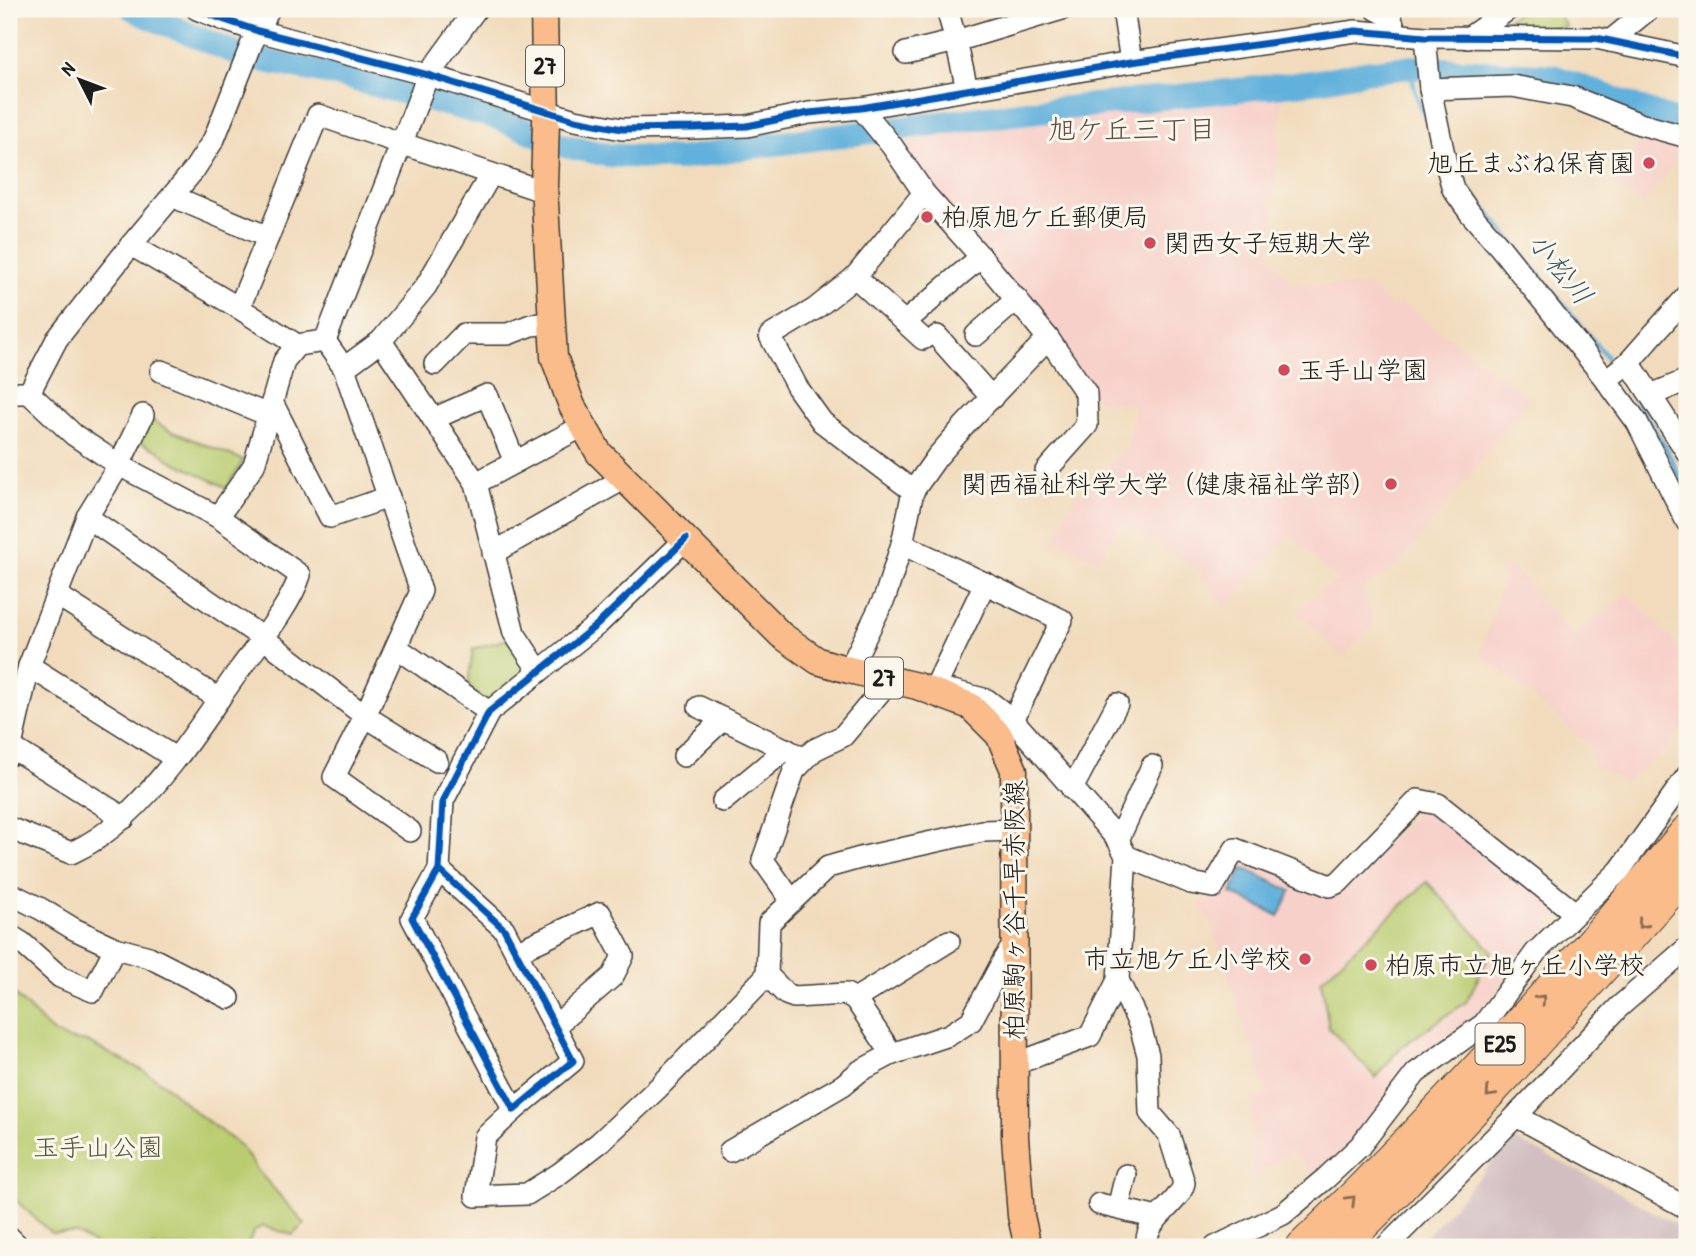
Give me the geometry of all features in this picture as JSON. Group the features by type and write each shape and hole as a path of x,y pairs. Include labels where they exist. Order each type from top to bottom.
{"highway":[{"name":"E25","path":"1302,1247 1420,1130 1573,965 1687,831"},
{"name":"E25","path":"1341,1247 1510,1071 1687,873"}],"main road":[{"name":"柏原駒ヶ谷千早赤阪線","path":"544,9 544,189 555,357 572,406 599,453 781,635 818,661 890,680 926,686 970,706 999,736 1014,770 1015,1138 1021,1216 1028,1247"}],"street":[{"path":"197,9 255,37 426,80 546,117 622,129 747,125 809,113 865,113 967,89 1131,62 1356,31 1397,35 1425,43 1468,38 1595,38 1687,57"},
{"path":"9,828 71,853 89,845 124,818 175,758 296,589 300,575 218,517 118,465 19,393 57,339 194,170 214,139 269,9"},
{"path":"325,341 426,80 476,9"},
{"path":"947,9 967,89"},
{"path":"906,52 957,41 1062,9"},
{"path":"1123,9 1131,62"},
{"path":"1376,9 1391,16 1397,35"},
{"path":"1468,38 1509,9"},
{"path":"1610,41 1649,9"},
{"path":"1425,43 1429,85 1452,189 1637,422 1687,522"},
{"path":"1429,85 1512,86 1572,97 1640,124 1687,137"},
{"path":"865,113 892,146 924,194 1048,338 1086,393 1087,425 1045,471"},
{"path":"239,308 318,115 491,174 544,189"},
{"path":"344,368 381,341 426,286 491,174"},
{"path":"913,491 822,422 797,387 769,336 815,309 855,277 924,194"},
{"path":"181,200 268,237"},
{"path":"131,245 297,345 325,341"},
{"path":"905,322 981,257"},
{"path":"855,277 905,322 930,337 992,398"},
{"path":"1606,380 1629,362 1687,296"},
{"path":"976,335 1017,299"},
{"path":"435,364 464,334 508,334 531,325 552,323"},
{"path":"849,670 885,597 902,544 913,491 937,457 965,425 1048,338"},
{"path":"325,341 344,368 421,592 334,777 410,831"},
{"path":"381,341 476,483 514,633 539,671"},
{"path":"218,517 254,465 284,361 297,345"},
{"path":"1629,362 1687,452"},
{"path":"161,371 270,408 330,517 389,496"},
{"path":"1651,396 1687,380"},
{"path":"433,419 487,395 515,462"},
{"path":"124,818 10,751 29,666 87,517 118,465 143,415"},
{"path":"476,483 583,426"},
{"path":"494,553 625,478"},
{"path":"87,517 263,638 365,716 436,761"},
{"path":"514,1110 412,918 439,870 443,801 489,712 598,624 686,539"},
{"path":"902,544 1062,620 1013,720"},
{"path":"985,583 926,686 987,701 1013,720 1122,848 1191,883 1213,887 1235,849 1330,886 1339,882 1418,800 1438,804 1575,913"},
{"path":"57,595 219,699"},
{"path":"396,647 489,712"},
{"path":"29,666 175,758"},
{"path":"792,901 763,860 794,771 814,750 844,736 890,680"},
{"path":"1072,789 1117,705"},
{"path":"699,708 805,758"},
{"path":"684,756 723,719"},
{"path":"723,801 786,749"},
{"path":"1015,1064 1090,1037 1118,980 1122,848 1152,766"},
{"path":"1215,1247 1283,1214 1360,1146 1416,1073 1484,1024 1536,952 1620,870 1687,776"},
{"path":"439,870 504,929 573,1061 485,1137 476,1196 527,1194 559,1174 599,1143 658,1088 767,975 769,923 828,867 982,831 1015,830"},
{"path":"9,893 74,929 115,948 149,957 229,998"},
{"path":"41,909 16,939 60,977 93,992 115,948"},
{"path":"516,952 600,913 623,956 612,976 555,1026"},
{"path":"855,999 949,941"},
{"path":"730,1151 843,1085 860,1071 892,1054 949,1035 971,1021 1015,943"},
{"path":"1386,1247 1619,1007 1687,948"},
{"path":"767,975 786,994 794,997 846,994 855,999 892,1054"},
{"path":"1118,980 1140,1026 1148,1055 1150,1113 1169,1135 1184,1183 1180,1194 1153,1221 1145,1243 1147,1247"},
{"path":"1516,1116 1687,1208"},
{"path":"1126,1175 1109,1206 1157,1218"},
{"path":"9,1237 19,1247"}],"shaded area":[{"name":"玉手山学園","path":"1282,96 1270,254 1291,284 1369,286 1392,307 1402,303 1530,398 1400,564 1362,589 1375,626 1342,656 1296,610 1336,580 1290,536 1224,609 1198,570 1121,522 1099,561 1055,539 1077,493 1083,494 1128,444 1134,405 1097,401 919,178 901,145 994,124"},
{"name":"旭丘まぶね保育園","path":"1648,131 1687,144 1643,205 1612,183"},
{"path":"1512,566 1574,637 1626,593 1678,645 1687,689 1687,733 1679,729 1665,751 1625,782 1592,765 1591,746 1480,653 1507,567"},
{"name":"柏原市立旭ヶ丘小学校","path":"1420,810 1433,813 1562,910 1482,1008 1409,1064 1354,1139 1315,1176 1292,1151 1251,1179 1252,1097 1268,1097 1211,922 1198,904 1207,903 1232,860 1244,859 1333,895"},
{"path":"1513,1139 1597,1180 1687,1231 1687,1247 1417,1247"}],"green space":[{"path":"1524,9 1556,9 1566,27 1494,34 1492,28"},
{"path":"148,418 171,431 243,460 227,488 137,441"},
{"path":"508,639 526,662 525,670 490,700 483,699 468,684 473,649"},
{"path":"1427,882 1492,951 1466,1002 1401,1047 1376,1078 1329,1028 1321,980"},
{"name":"玉手山公園","path":"9,989 52,1032 68,1039 87,1042 164,1084 194,1111 241,1146 258,1171 305,1224 292,1235 263,1226 254,1231 247,1247 99,1247 75,1233 51,1233 9,1194"}],"water":[{"path":"1243,868 1291,891 1279,916 1231,893"}],"waterway":[{"path":"133,9 245,57 341,76 497,118 565,146 608,155 679,159 750,147 1028,112 1313,82 1409,67 1553,76 1672,120 1687,121"},
{"name":"小松川","path":"1409,67 1420,107 1428,121"},
{"name":"小松川","path":"1457,171 1614,366"},
{"name":"小松川","path":"1620,376 1666,448 1687,494"}],"cycle path":[{"path":"197,9 258,31 428,75 575,120 622,129 747,126 809,113 861,108 1131,62 1356,31 1425,37 1596,38 1687,57"},
{"path":"439,870 412,918 514,1110 573,1061 504,929 439,870 443,801 489,712 598,624 686,539"}],"place":[{"name":"旭丘まぶね保育園","path":"1649,163"},
{"name":"柏原旭ケ丘郵便局","path":"927,217"},
{"name":"関西女子短期大学","path":"1150,243"},
{"name":"玉手山学園","path":"1284,370"},
{"name":"関西福祉科学大学（健康福祉学部）","path":"1391,484"},
{"name":"市立旭ケ丘小学校","path":"1305,959"},
{"name":"柏原市立旭ヶ丘小学校","path":"1371,965"}],"district":[{"name":"旭ケ丘三丁目","path":"1132,129"}]}
